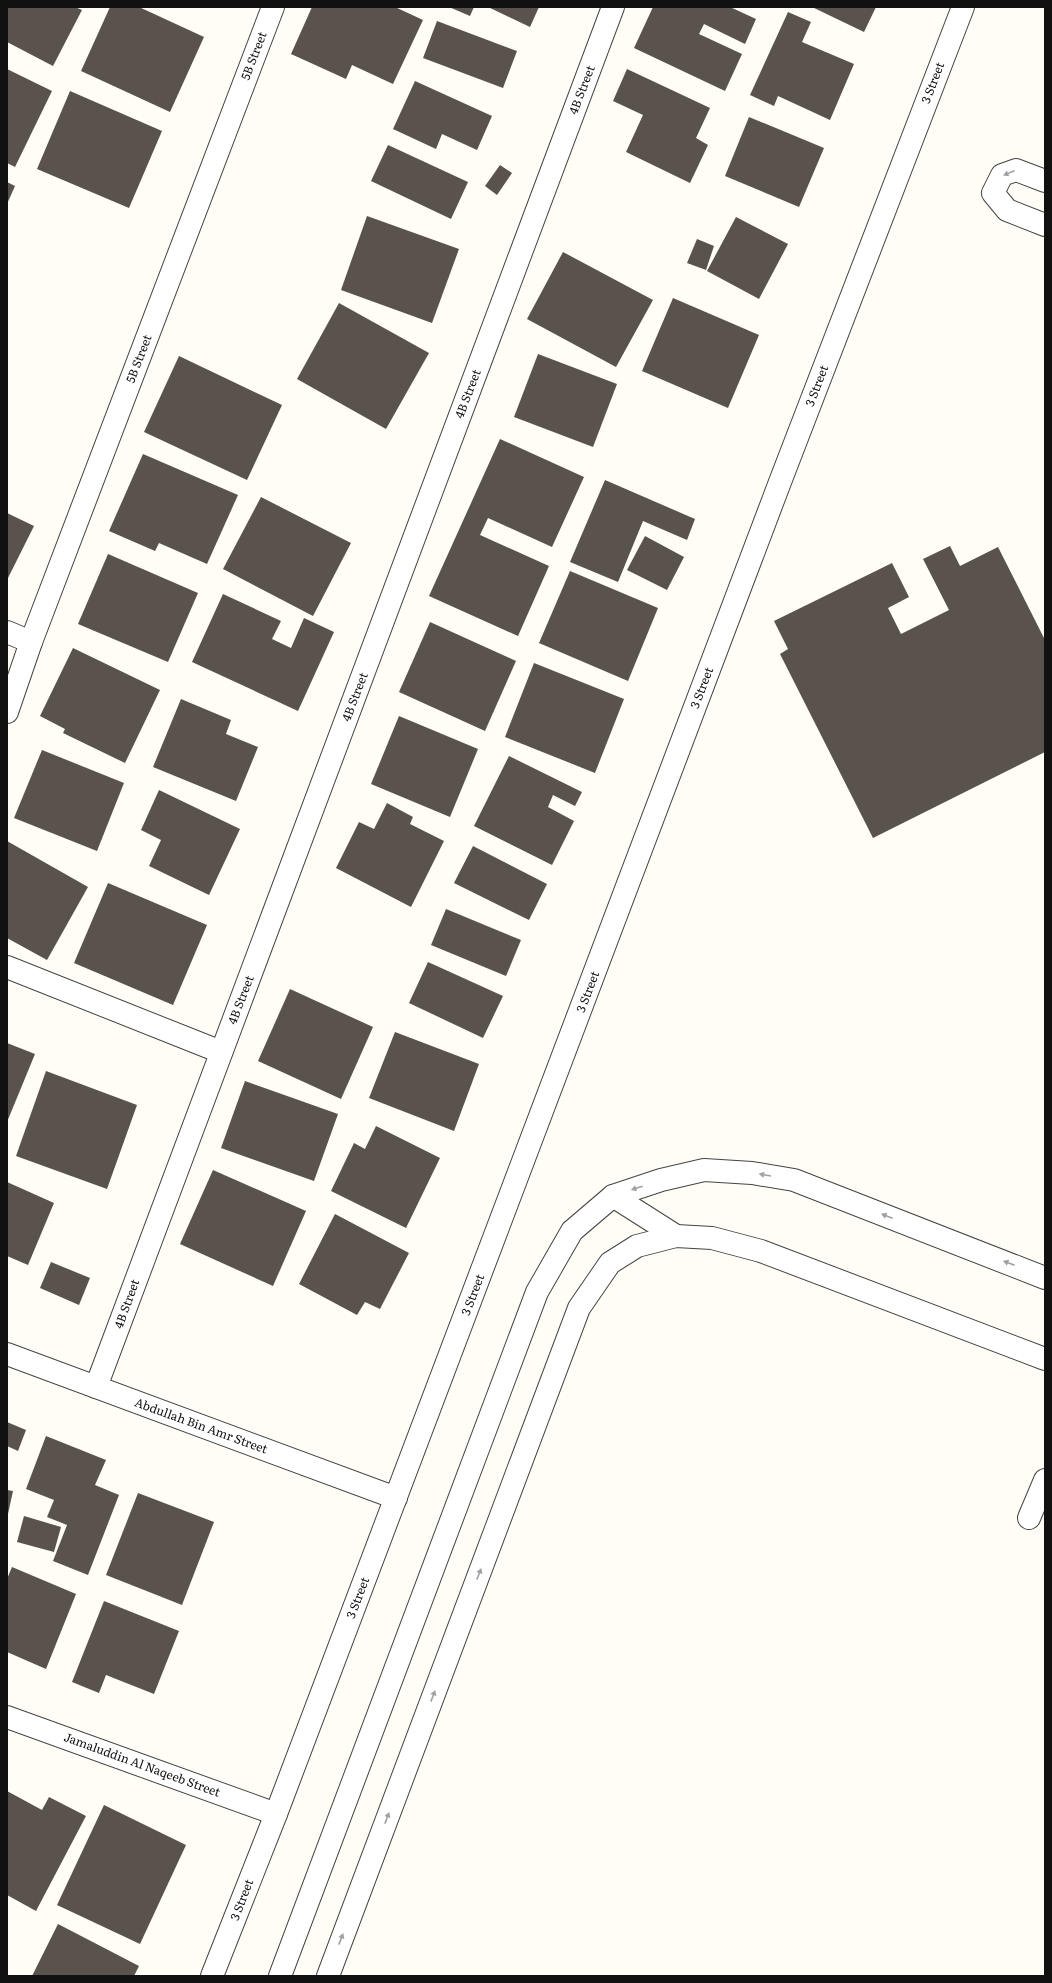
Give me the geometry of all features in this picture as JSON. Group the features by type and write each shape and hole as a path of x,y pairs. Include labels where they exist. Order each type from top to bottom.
{"street":[{"name":"5B Street","path":"7,712 31,642 273,7"},
{"name":"4B Street","path":"96,1387 613,7"},
{"name":"3 Street","path":"212,1976 276,1814 780,482 963,7"},
{"path":"1045,181 1016,170 1002,175 993,193 1007,210 1045,225"},
{"path":"7,632 31,642"},
{"path":"7,967 222,1052"},
{"path":"280,1976 538,1292 572,1231 613,1196 661,1180 704,1170 752,1173 794,1180 1045,1278"},
{"path":"613,1196 676,1236"},
{"path":"328,1976 579,1308 610,1263 637,1246 676,1236 712,1238 761,1251 1045,1359"},
{"name":"Abdullah Bin Amr Street","path":"7,1354 396,1498"},
{"path":"1029,1518 1045,1480"},
{"name":"Jamaluddin Al Naqeeb Street","path":"7,1717 276,1814"}],"building":[{"path":"7,7 75,7 82,10 53,66 7,42"},
{"path":"110,7 139,7 204,37 170,112 81,71"},
{"path":"312,7 395,7 423,20 393,84 352,65 346,79 291,54"},
{"path":"449,7 474,7 470,16"},
{"path":"488,7 539,7 530,27"},
{"path":"653,7 730,7 756,19 745,44 704,24 699,34 742,54 725,91 634,48"},
{"path":"812,7 876,7 864,32"},
{"path":"788,12 811,22 802,42 854,64 830,120 778,96 774,106 750,95"},
{"path":"437,21 517,51 503,88 423,58"},
{"path":"7,69 52,91 15,167 7,163"},
{"path":"627,69 710,108 696,138 708,145 690,183 626,152 643,115 613,101"},
{"path":"415,81 492,116 477,150 442,134 436,149 393,129"},
{"path":"70,91 162,131 129,208 37,169"},
{"path":"749,117 824,148 799,207 725,176"},
{"path":"388,145 468,182 451,219 371,181"},
{"path":"500,165 512,173 497,195 485,186"},
{"path":"7,182 15,186 7,204"},
{"path":"367,216 459,249 432,323 341,290"},
{"path":"736,217 788,244 759,299 707,271"},
{"path":"697,239 714,246 706,270 687,263"},
{"path":"563,252 653,300 616,367 527,319"},
{"path":"673,298 759,335 728,408 642,371"},
{"path":"339,303 429,353 386,429 297,379"},
{"path":"538,354 617,384 593,447 514,417"},
{"path":"179,356 282,405 247,480 144,432"},
{"path":"500,439 584,477 552,547 488,518 480,535 549,566 518,636 429,596"},
{"path":"143,454 238,495 207,564 159,543 155,551 109,531"},
{"path":"605,480 695,519 687,540 643,521 618,582 570,562"},
{"path":"261,497 351,543 313,616 223,569"},
{"path":"7,513 34,526 7,580"},
{"path":"645,536 684,557 667,590 627,570"},
{"path":"950,546 960,566 998,547 1045,640 1045,752 873,838 780,654 788,649 774,621 892,563 909,597 888,608 901,634 949,610 923,559"},
{"path":"108,554 198,593 168,662 78,624"},
{"path":"570,571 658,608 628,681 539,643"},
{"path":"223,594 281,621 272,639 291,648 304,618 334,632 298,711 192,662"},
{"path":"430,622 516,661 485,731 399,692"},
{"path":"73,648 160,690 125,763 63,733 65,729 40,716"},
{"path":"534,663 624,699 595,773 505,737"},
{"path":"181,699 231,720 226,734 258,747 236,801 153,767"},
{"path":"399,716 478,749 450,817 371,784"},
{"path":"42,750 124,783 97,851 14,818"},
{"path":"509,756 582,792 575,806 553,795 548,807 574,821 552,865 474,826"},
{"path":"159,790 240,829 209,895 149,866 161,840 141,830"},
{"path":"387,803 413,817 410,824 444,841 411,907 336,868 359,822 374,829"},
{"path":"7,841 88,887 47,960 7,938"},
{"path":"473,846 547,884 529,920 454,883"},
{"path":"108,883 207,925 173,1005 74,963"},
{"path":"446,909 521,940 506,976 431,945"},
{"path":"428,962 503,996 483,1038 409,1003"},
{"path":"290,989 373,1027 341,1099 258,1061"},
{"path":"395,1032 479,1064 454,1131 369,1098"},
{"path":"7,1043 35,1054 7,1122"},
{"path":"46,1071 137,1105 107,1189 16,1156"},
{"path":"245,1081 338,1114 314,1181 221,1148"},
{"path":"376,1126 440,1158 406,1228 331,1191 354,1143 365,1149"},
{"path":"213,1170 306,1211 273,1286 180,1244"},
{"path":"7,1182 54,1203 28,1265 7,1256"},
{"path":"335,1214 409,1253 380,1309 365,1302 357,1315 299,1284"},
{"path":"51,1262 90,1278 79,1305 40,1288"},
{"path":"7,1422 26,1430 18,1451 7,1446"},
{"path":"46,1436 106,1460 95,1485 119,1495 88,1575 53,1561 67,1525 47,1517 54,1500 26,1489"},
{"path":"7,1490 13,1491 8,1514 7,1513"},
{"path":"138,1493 214,1522 182,1605 106,1575"},
{"path":"24,1516 61,1527 54,1552 17,1542"},
{"path":"12,1567 76,1594 46,1669 7,1652 7,1579"},
{"path":"104,1601 179,1631 154,1694 106,1675 99,1693 72,1682"},
{"path":"7,1791 42,1810 49,1797 86,1816 36,1911 7,1895"},
{"path":"104,1805 186,1845 140,1944 57,1905"},
{"path":"58,1924 139,1966 134,1976 32,1976"}]}
